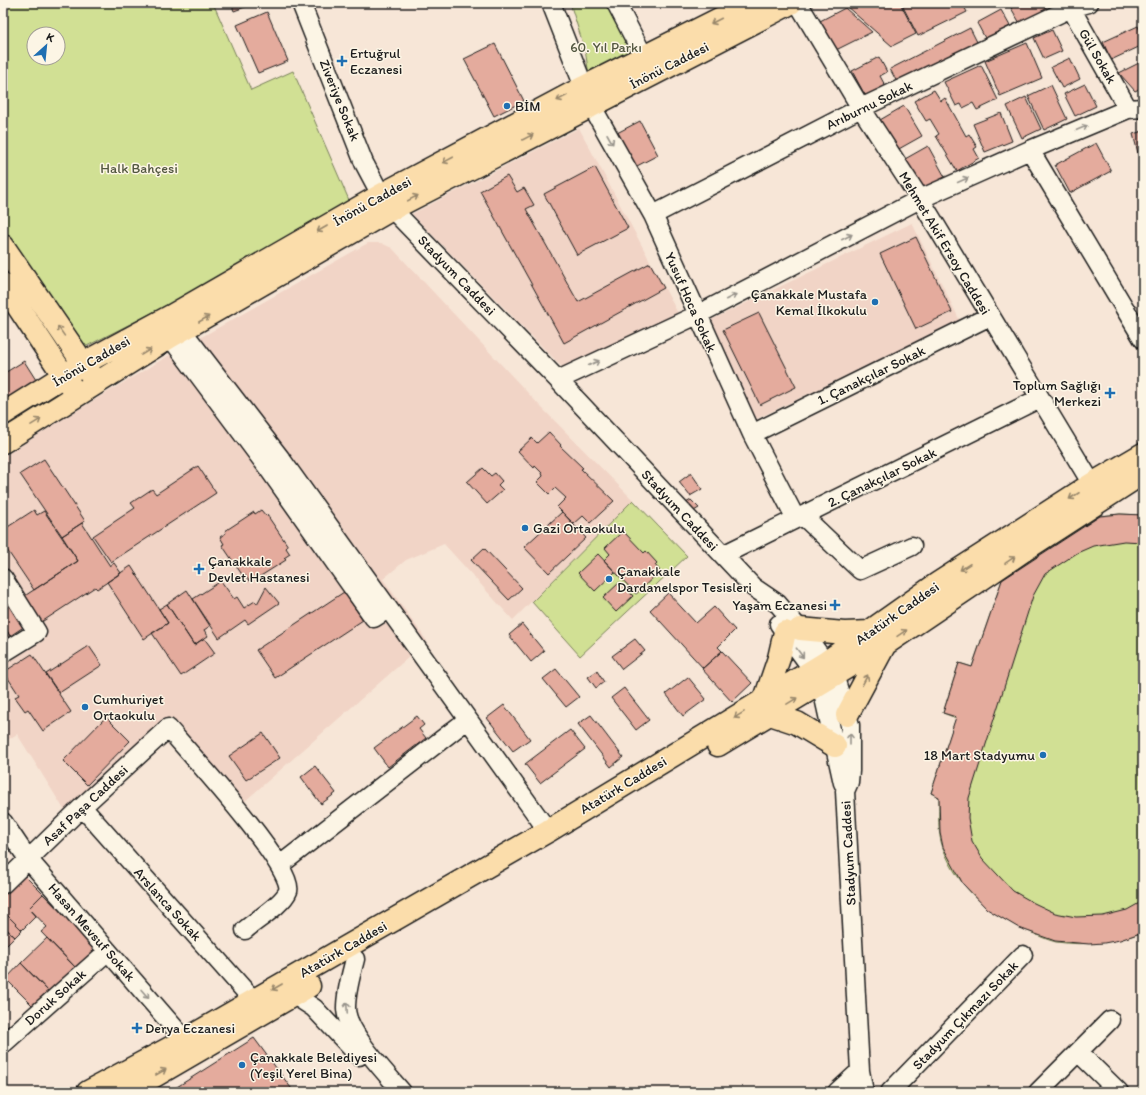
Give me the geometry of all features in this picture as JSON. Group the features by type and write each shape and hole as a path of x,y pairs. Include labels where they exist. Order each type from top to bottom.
{"main road":[{"name":"İnönü Caddesi","path":"587,96 644,58 750,3"},
{"name":"İnönü Caddesi","path":"3,414 84,363 171,327 387,202 587,96 791,3"},
{"path":"3,246 84,363 96,383"},
{"path":"3,284 77,396"},
{"path":"3,442 96,383 171,327"},
{"name":"Atatürk Caddesi","path":"877,639 937,584 1092,484 1143,454"},
{"name":"Atatürk Caddesi","path":"127,1092 355,959 1023,551 1105,500 1121,487 1143,474"},
{"path":"834,746 797,723 767,707 780,658 792,631 844,633 877,639 847,715"},
{"name":"Atatürk Caddesi","path":"88,1092 185,1040 254,1000 541,822 767,707"}],"street":[{"name":"Ziveriye Sokak","path":"301,3 364,163 387,202"},
{"name":"Yusuf Hoca Sokak","path":"551,3 587,96 652,215 696,315 752,434 800,517 860,570 912,546"},
{"path":"616,3 644,58"},
{"name":"Mehmet Akif Ersoy Caddesi","path":"798,3 861,108 920,199 1092,484"},
{"name":"Arıburnu Sokak","path":"652,215 861,108 1070,6 1089,3"},
{"name":"Gül Sokak","path":"1070,6 1135,108"},
{"path":"558,380 696,315 920,199 1030,150 1135,108"},
{"path":"1030,150 1143,339"},
{"name":"Stadyum Caddesi","path":"387,202 558,380 753,587 778,604 792,631 823,673 847,715 850,725 850,771 849,782 845,791 860,1071 864,1092"},
{"name":"1. Çanakçılar Sokak","path":"752,434 990,316"},
{"path":"171,327 374,618 388,609 541,822"},
{"name":"2. Çanakçılar Sokak","path":"723,555 1040,398"},
{"path":"1121,487 1143,488"},
{"path":"3,579 37,632 3,653"},
{"path":"823,673 834,746 845,791"},
{"path":"244,930 279,903 288,892 289,885 280,865 467,720"},
{"name":"Asaf Paşa Caddesi","path":"3,884 82,807 168,728 237,808 280,865"},
{"name":"Arslanca Sokak","path":"82,807 254,1000"},
{"name":"Hasan Mevsuf Sokak","path":"3,822 28,859 185,1040"},
{"name":"Doruk Sokak","path":"3,1044 108,951"},
{"name":"Stadyum Çıkmazı Sokak","path":"890,1092 1023,955"},
{"path":"355,959 347,992 347,1032 390,1092"},
{"path":"294,995 347,1032 402,1092"},
{"path":"1038,1092 1110,1020"},
{"path":"1078,1052 1119,1092"},
{"path":"837,1092 860,1071"}],"shaded area":[{"path":"579,128 680,317 566,371 412,214"},
{"path":"912,223 960,321 754,420 707,322"},
{"path":"368,243 381,243 392,248 542,408 633,500 513,620 444,544 406,560 383,579 427,641 237,808 168,728 70,819 17,734 3,743 3,653 37,632 3,578 3,457 168,356"}],"green space":[{"name":"Halk Bahçesi","path":"3,3 213,3 251,90 293,71 352,207 217,280 79,350 3,240"},
{"name":"60. Yıl Parkı","path":"570,3 611,3 633,58 590,81 585,50"},
{"name":"Çanakkale Dardanelspor Tesisleri","path":"633,500 687,556 580,656 532,602"},
{"name":"18 Mart Stadyumu","path":"1120,514 1143,515 1143,932 1122,939 1100,943 1078,944 1056,942 1028,931 1001,917 988,908 966,888 957,876 943,848 939,829 939,797 931,793 956,718 943,713 959,663 972,667 1002,580 997,576 1100,516"}],"building":[{"path":"231,3 256,3 234,11"},
{"path":"852,3 900,3 916,34 892,46 846,6"},
{"path":"901,3 962,3 967,12 918,36"},
{"path":"1019,3 1044,3 1047,10 1021,25 1011,8"},
{"path":"845,8 872,32 836,50 820,21"},
{"path":"1001,10 1010,26 986,40 977,23"},
{"path":"267,12 288,61 258,73 237,25"},
{"path":"1138,26 1143,37 1143,45 1111,60 1103,42"},
{"path":"970,28 979,46 899,86 890,69"},
{"path":"1052,30 1062,51 1044,59 1034,38"},
{"path":"1027,43 1042,78 1000,96 985,61"},
{"path":"495,44 524,101 494,116 464,59"},
{"path":"879,57 887,72 880,76 887,89 867,99 852,71"},
{"path":"1070,58 1080,79 1062,88 1051,67"},
{"path":"1143,61 1143,87 1135,91 1119,73"},
{"path":"981,65 998,100 977,110 973,103 963,108 961,104 956,106 944,82"},
{"path":"1085,84 1096,106 1075,116 1064,94"},
{"path":"1051,85 1067,119 1044,130 1028,96"},
{"path":"934,90 941,101 945,98 966,136 969,134 977,147 974,149 979,158 957,171 936,136 939,134 930,119 926,121 914,101"},
{"path":"1026,97 1041,129 1022,138 1007,106"},
{"path":"904,106 922,136 897,150 880,120"},
{"path":"1001,113 1012,141 985,152 973,124"},
{"path":"640,121 658,155 635,167 617,133"},
{"path":"1143,131 1143,156 1139,157 1133,134"},
{"path":"1096,143 1111,171 1070,193 1055,165"},
{"path":"928,146 945,177 922,190 905,159"},
{"path":"595,167 628,228 577,255 544,194"},
{"path":"507,176 517,192 524,188 534,205 526,209 578,302 650,263 664,288 564,343 480,191"},
{"path":"916,237 952,312 916,329 880,254"},
{"path":"759,313 796,387 760,405 723,330"},
{"path":"24,361 36,380 3,402 3,374"},
{"path":"549,432 561,445 560,446 583,468 581,469 614,501 590,523 583,516 574,524 557,507 566,498 555,488 549,494 537,482 543,476 542,473 535,466 534,468 518,451 532,438 537,443"},
{"path":"44,459 85,521 62,536 20,474"},
{"path":"198,466 216,493 111,562 93,536 135,508 131,503 152,489 156,494"},
{"path":"483,468 491,476 495,473 502,481 498,485 503,490 487,504 467,482"},
{"path":"691,473 702,489 690,496 679,482"},
{"path":"691,500 699,508 692,512 684,504"},
{"path":"34,510 37,515 44,511 78,561 34,590 3,544 3,530"},
{"path":"261,510 266,516 267,515 288,546 286,548 290,554 284,558 286,560 256,579 255,577 249,581 245,575 243,576 222,545 224,544 220,537 226,533 225,531 254,512 255,514"},
{"path":"562,512 586,538 549,573 524,547"},
{"path":"1120,514 1143,515 1143,542 1124,541 1093,546 1077,553 1045,574 1033,596 969,798 968,818 972,841 982,858 1013,891 1055,913 1076,917 1103,916 1127,910 1143,901 1143,932 1120,940 1104,943 1089,944 1055,941 1019,928 987,909 963,884 943,847 940,833 939,797 931,793 956,717 943,713 959,663 972,667 1002,580 1100,516"},
{"path":"82,523 110,566 114,563 121,573 97,589 95,587 40,623 23,597 78,561 62,536"},
{"path":"623,531 644,553 646,551 657,563 655,565 660,571 636,594 604,560 610,554 605,548"},
{"path":"484,548 522,588 509,600 471,560"},
{"path":"598,554 615,572 595,591 578,573"},
{"path":"131,566 168,623 144,639 107,582"},
{"path":"221,581 234,599 237,597 244,608 255,601 257,604 266,587 279,603 248,624 245,620 219,638 193,599"},
{"path":"620,582 633,596 616,612 603,598"},
{"path":"187,590 210,626 204,630 208,636 194,645 167,604"},
{"path":"344,592 363,620 275,678 256,650"},
{"path":"3,593 25,626 10,636 3,624"},
{"path":"668,593 696,623 714,607 735,630 718,647 722,651 703,668 650,610"},
{"path":"167,604 194,645 204,638 215,653 181,676 152,633 168,623 159,609"},
{"path":"3,624 10,636 3,640"},
{"path":"522,624 544,651 531,662 509,635"},
{"path":"635,639 645,651 622,669 612,656"},
{"path":"89,646 102,665 59,693 46,674"},
{"path":"722,651 752,683 732,702 702,669"},
{"path":"32,654 71,712 43,731 28,709 25,711 15,697 19,695 4,672"},
{"path":"556,669 579,697 566,707 543,679"},
{"path":"597,671 604,682 596,688 588,677"},
{"path":"688,677 706,699 683,716 666,694"},
{"path":"624,688 649,720 636,730 611,698"},
{"path":"504,705 530,739 513,751 487,718"},
{"path":"591,715 623,757 611,767 578,724"},
{"path":"417,716 424,725 419,729 426,738 388,767 374,748"},
{"path":"106,717 130,741 87,785 63,761"},
{"path":"570,730 585,749 540,783 525,764"},
{"path":"263,733 280,758 246,780 229,756"},
{"path":"315,766 336,793 321,804 301,777"},
{"path":"25,876 43,894 29,908 36,916 22,930 3,911 3,897"},
{"path":"43,894 96,948 76,968 41,932 47,927 29,908"},
{"path":"3,911 22,930 15,937 3,926"},
{"path":"3,926 15,937 5,947 3,945"},
{"path":"47,938 76,968 50,993 21,963"},
{"path":"21,963 48,991 33,1006 6,979"},
{"name":"Çanakkale Belediyesi (Yeşil Yerel Bina)","path":"254,1038 294,1092 169,1092"}],"place":[{"name":"Ertuğrul Eczanesi","path":"342,61"},
{"name":"BİM","path":"507,106"},
{"name":"Çanakkale Mustafa Kemal İlkokulu","path":"875,302"},
{"name":"Toplum Sağlığı Merkezi","path":"1110,393"},
{"name":"Gazi Ortaokulu","path":"525,528"},
{"name":"Çanakkale Devlet Hastanesi","path":"199,569"},
{"name":"Çanakkale Dardanelspor Tesisleri","path":"609,579"},
{"name":"Yaşam Eczanesi","path":"835,605"},
{"name":"Cumhuriyet Ortaokulu","path":"85,707"},
{"name":"18 Mart Stadyumu","path":"1043,755"},
{"name":"Derya Eczanesi","path":"137,1028"},
{"name":"Çanakkale Belediyesi (Yeşil Yerel Bina)","path":"242,1065"}]}
